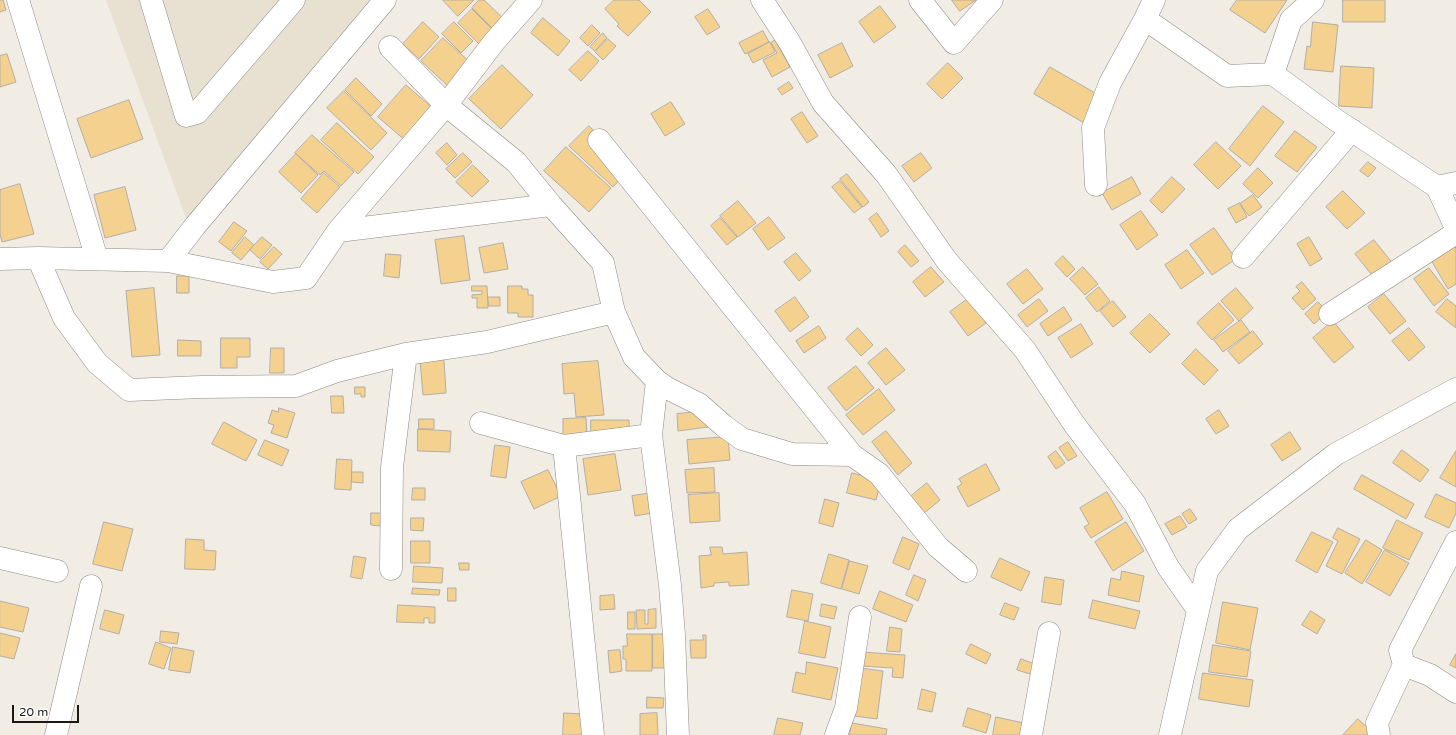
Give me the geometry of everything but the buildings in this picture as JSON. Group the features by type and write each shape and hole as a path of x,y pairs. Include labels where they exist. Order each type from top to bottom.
{"street":[{"path":"18,0 97,259"},
{"path":"151,0 186,116 197,113 294,0"},
{"path":"168,261 205,214 385,0"},
{"path":"0,259 38,258 168,261 273,282 306,278 338,231 446,105 494,42 531,0"},
{"path":"762,0 790,43 823,103 886,174 946,261 1025,350 1074,424 1135,504 1168,567 1198,610"},
{"path":"920,0 954,43 992,0"},
{"path":"1272,74 1291,20 1313,0"},
{"path":"1096,185 1093,128 1110,83 1149,10 1227,76 1272,74 1352,130 1446,185 1456,228"},
{"path":"390,47 446,105 516,162 603,263 614,312 634,357 657,381 667,388 699,404 742,440 792,454 852,455"},
{"path":"1243,257 1352,130"},
{"path":"599,140 852,455 878,474 938,547 966,571"},
{"path":"338,231 552,205"},
{"path":"1330,314 1456,233"},
{"path":"38,258 64,318 97,363 129,390 201,387 296,386 337,371 406,354 487,342 614,312"},
{"path":"391,569 392,467 406,354"},
{"path":"657,381 651,435 670,585 674,635 678,735"},
{"path":"1170,735 1207,572 1238,529 1336,454 1456,389"},
{"path":"480,423 564,446 651,435"},
{"path":"564,446 593,735"},
{"path":"1379,735 1377,723 1404,666 1400,650 1456,542"},
{"path":"0,558 57,571"},
{"path":"56,735 91,586"},
{"path":"836,735 846,708 860,617"},
{"path":"1031,735 1049,633"},
{"path":"1404,666 1430,675 1456,692"}],"shaded area":[{"path":"106,0 396,0 193,237"}]}
